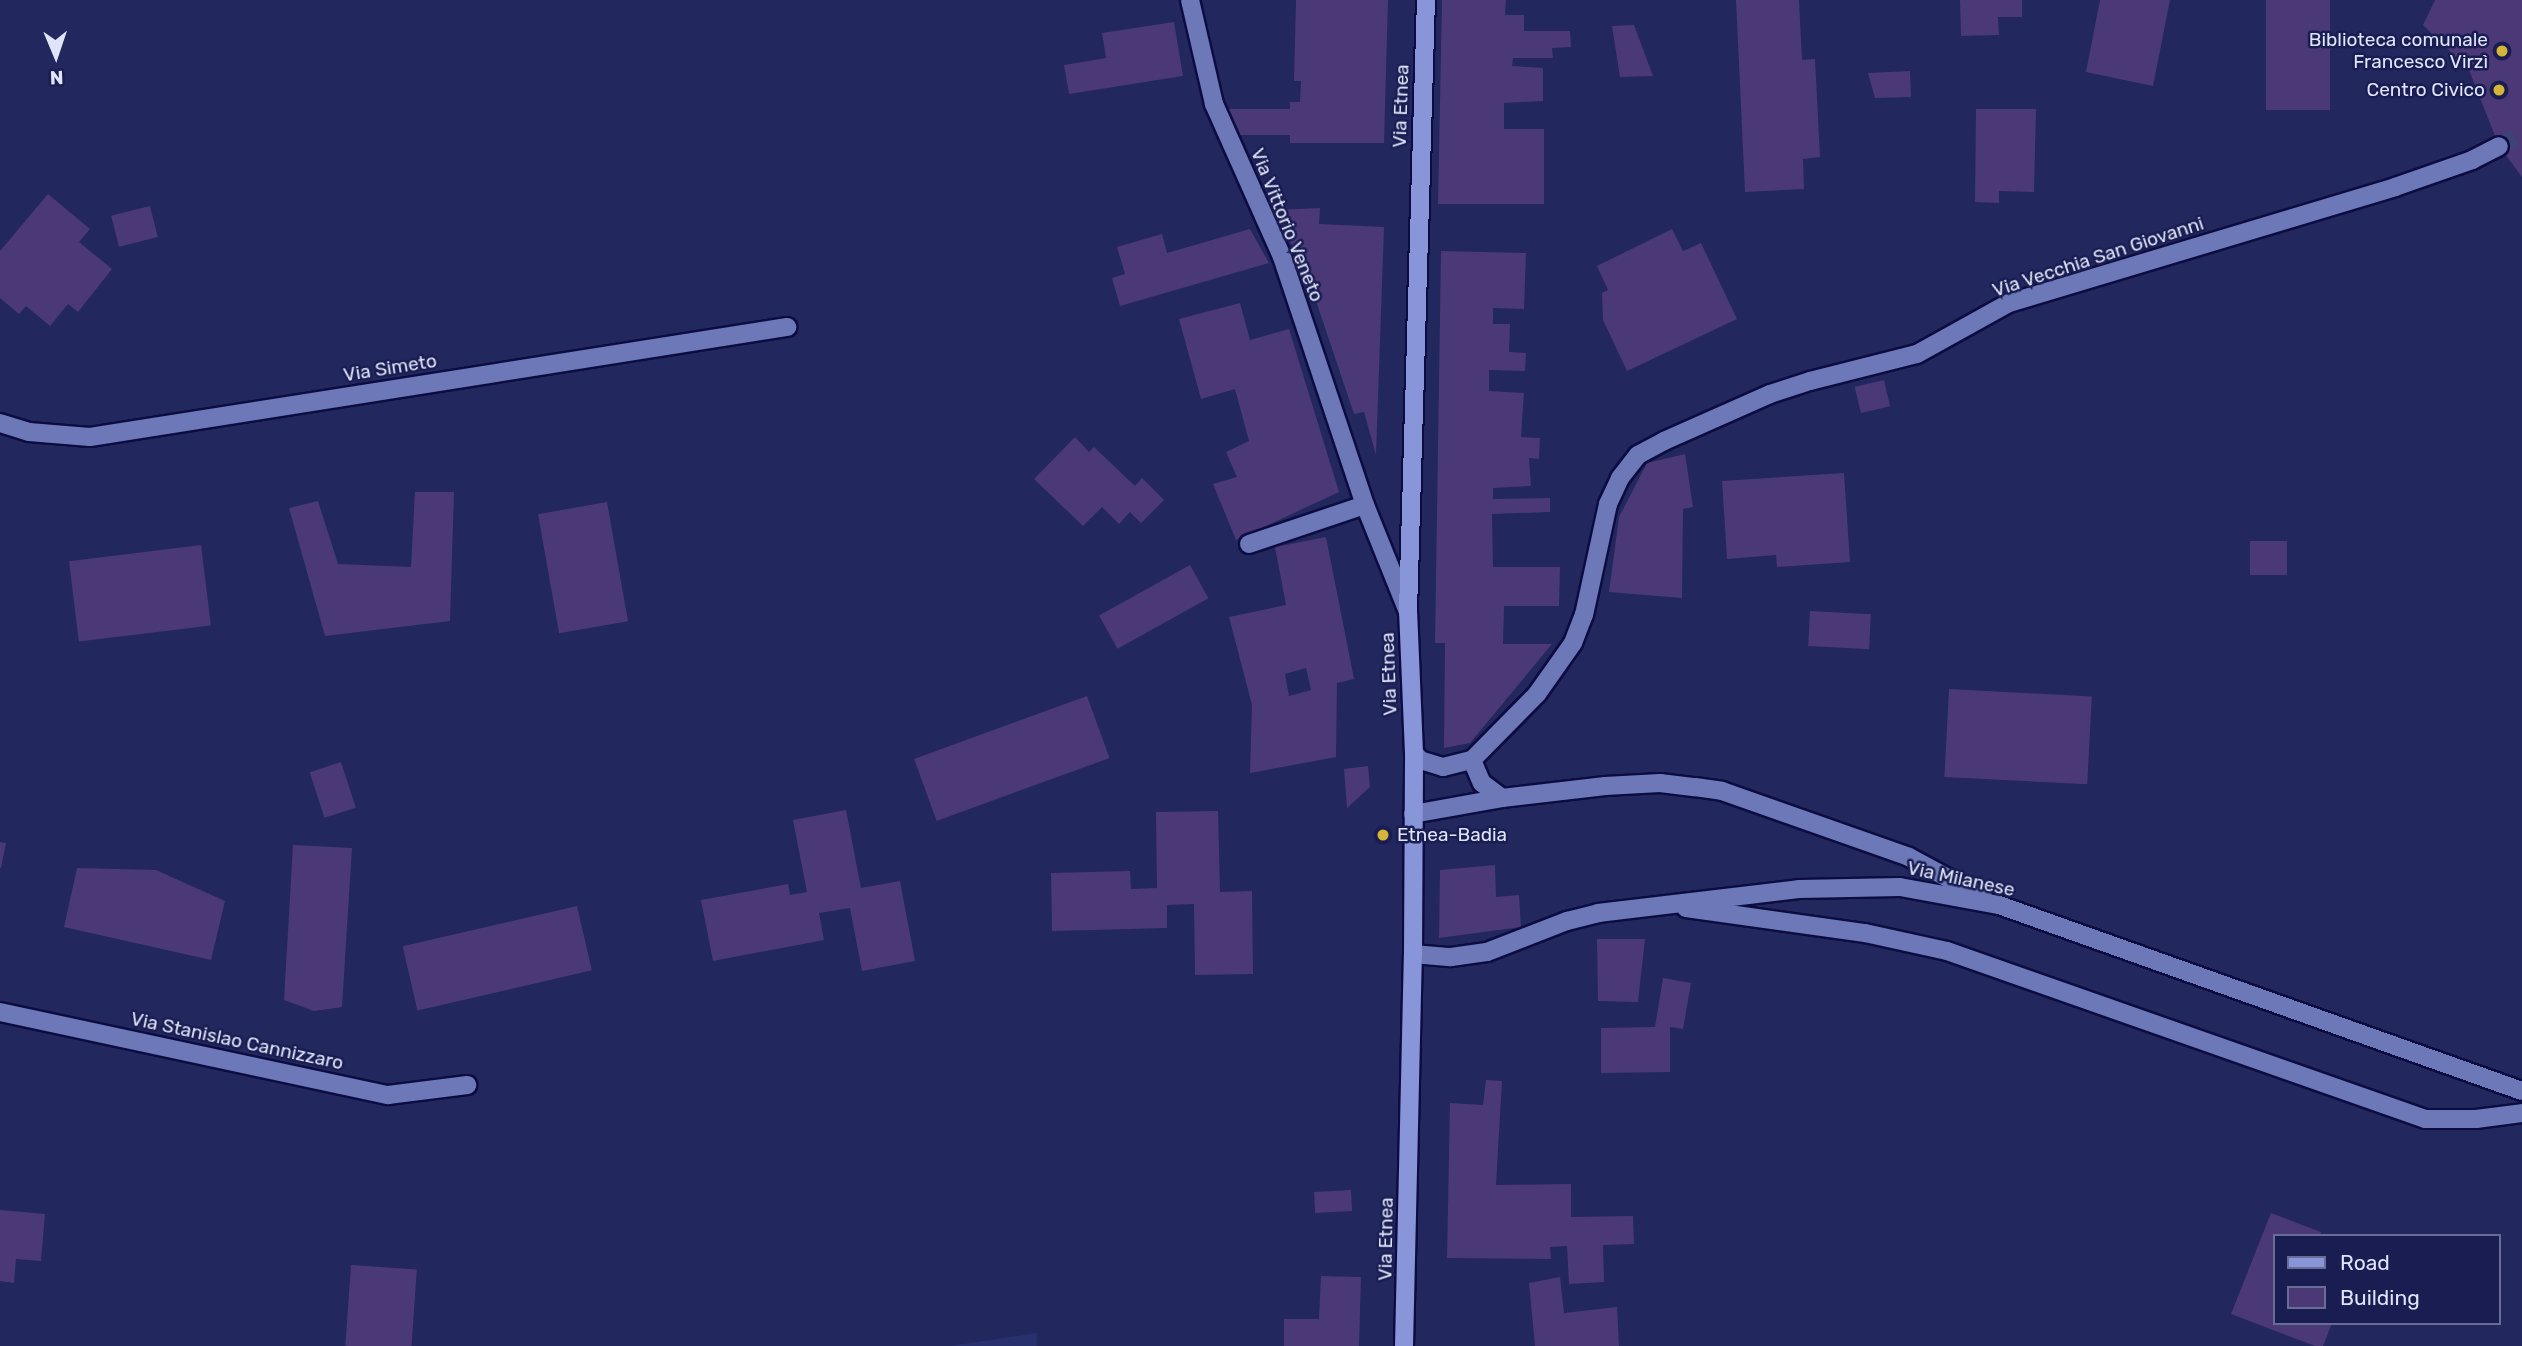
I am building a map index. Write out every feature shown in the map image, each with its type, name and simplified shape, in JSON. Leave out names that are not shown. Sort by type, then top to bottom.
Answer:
[{"type":"main road","name":"Via Etnea","points":[[1404,1346],[1413,954],[1414,753],[1408,612],[1426,0]]},
{"type":"street","name":"Via Vittorio Veneto","points":[[1190,0],[1214,104],[1282,257],[1365,505],[1408,612]]},
{"type":"street","name":"Via Vecchia San Giovanni","points":[[1472,760],[1536,694],[1573,643],[1584,615],[1608,504],[1620,478],[1638,455],[1770,394],[1917,354],[2009,303],[2395,187],[2472,160],[2500,146]]},
{"type":"street","name":"Via Simeto","points":[[0,423],[29,432],[90,437],[787,327]]},
{"type":"street","points":[[1249,544],[1365,505]]},
{"type":"street","points":[[1414,753],[1420,760],[1443,767],[1472,760],[1482,783],[1502,798]]},
{"type":"street","points":[[1413,814],[1502,798],[1605,786],[1660,783],[1722,791],[1909,857],[1998,905]]},
{"type":"street","name":"Via Milanese","points":[[1413,954],[1451,957],[1487,952],[1567,921],[1661,905],[1859,885],[1900,887],[1998,905],[2522,1091]]},
{"type":"street","points":[[1661,905],[1865,933],[1947,951],[2424,1119],[2476,1119],[2522,1113]]},
{"type":"street","name":"Via Stanislao Cannizzaro","points":[[0,1012],[388,1095],[467,1085]]},
{"type":"shaded area","points":[[1037,1333],[1037,1346],[950,1346]]},
{"type":"building","points":[[1296,0],[1388,0],[1384,143],[1290,143],[1290,135],[1240,135],[1228,109],[1290,109],[1290,102],[1300,102],[1301,81],[1294,81]]},
{"type":"building","points":[[1442,0],[1506,0],[1505,15],[1524,15],[1524,31],[1570,31],[1571,47],[1552,48],[1553,58],[1513,58],[1512,66],[1543,68],[1543,101],[1504,103],[1504,129],[1544,129],[1544,204],[1438,204]]},
{"type":"building","points":[[1736,0],[1799,0],[1802,60],[1815,59],[1820,157],[1803,159],[1804,189],[1745,192]]},
{"type":"building","points":[[1960,0],[2022,0],[2022,17],[1998,17],[1999,35],[1961,36]]},
{"type":"building","points":[[2100,0],[2170,0],[2153,86],[2086,72]]},
{"type":"building","points":[[2266,0],[2330,0],[2330,110],[2266,110]]},
{"type":"building","name":"Centro Civico","points":[[2435,0],[2522,0],[2522,177],[2499,146],[2469,70],[2423,25]]},
{"type":"building","points":[[1174,22],[1183,76],[1069,94],[1064,65],[1106,58],[1102,33]]},
{"type":"building","points":[[1634,25],[1653,76],[1620,77],[1612,26]]},
{"type":"building","points":[[1910,71],[1911,97],[1875,98],[1868,73]]},
{"type":"building","points":[[1976,109],[2036,109],[2034,192],[1999,191],[1999,203],[1975,202]]},
{"type":"building","points":[[48,194],[90,229],[79,242],[112,269],[78,312],[68,304],[50,326],[26,306],[19,314],[0,298],[0,251]]},
{"type":"building","points":[[150,206],[158,237],[119,247],[111,216]]},
{"type":"building","points":[[1320,208],[1319,224],[1384,227],[1376,455],[1364,412],[1354,414],[1311,286],[1275,210]]},
{"type":"building","points":[[1250,229],[1269,263],[1120,306],[1112,278],[1125,274],[1117,247],[1162,234],[1167,253]]},
{"type":"building","points":[[1672,229],[1683,251],[1701,243],[1737,319],[1627,371],[1603,320],[1602,293],[1608,290],[1597,266]]},
{"type":"building","points":[[1441,251],[1526,253],[1524,309],[1493,308],[1493,324],[1510,324],[1509,352],[1526,353],[1525,371],[1489,370],[1489,391],[1524,393],[1521,437],[1540,438],[1539,459],[1529,458],[1531,486],[1493,488],[1493,499],[1550,498],[1550,512],[1492,514],[1493,567],[1560,567],[1559,606],[1504,606],[1503,644],[1552,644],[1470,743],[1444,748],[1445,643],[1435,643]]},
{"type":"building","points":[[1240,303],[1250,340],[1289,329],[1339,492],[1236,540],[1213,484],[1237,477],[1226,452],[1249,441],[1235,389],[1201,399],[1179,319]]},
{"type":"building","points":[[1884,380],[1890,406],[1861,413],[1855,387]]},
{"type":"building","points":[[1075,437],[1089,452],[1094,447],[1135,486],[1142,478],[1164,500],[1141,523],[1130,512],[1119,524],[1102,507],[1083,526],[1034,479]]},
{"type":"building","points":[[1685,454],[1693,507],[1683,509],[1682,598],[1609,592],[1619,517],[1647,463]]},
{"type":"building","points":[[1844,473],[1850,562],[1777,567],[1776,555],[1727,559],[1722,481]]},
{"type":"building","points":[[415,492],[454,492],[450,621],[325,636],[289,508],[318,501],[338,564],[411,567]]},
{"type":"building","points":[[607,502],[628,621],[559,633],[538,514]]},
{"type":"building","points":[[1326,537],[1354,679],[1337,683],[1336,757],[1250,773],[1252,705],[1229,617],[1286,605],[1275,547]],"holes":[[[1306,668],[1311,690],[1289,696],[1285,674]]]},
{"type":"building","points":[[2250,541],[2287,541],[2287,575],[2250,575]]},
{"type":"building","points":[[201,545],[211,625],[79,642],[69,561]]},
{"type":"building","points":[[1190,565],[1208,598],[1117,649],[1099,615]]},
{"type":"building","points":[[1810,611],[1871,614],[1869,649],[1808,646]]},
{"type":"building","points":[[1949,689],[2092,696],[2087,784],[1944,777]]},
{"type":"building","points":[[1087,696],[1110,758],[937,821],[914,759]]},
{"type":"building","points":[[341,762],[356,808],[324,818],[310,772]]},
{"type":"building","points":[[1368,766],[1370,787],[1347,808],[1344,769]]},
{"type":"building","points":[[846,810],[861,888],[900,881],[915,961],[862,971],[850,908],[819,913],[824,940],[713,961],[701,900],[788,884],[790,895],[807,892],[793,820]]},
{"type":"building","points":[[1218,811],[1220,892],[1252,891],[1253,974],[1195,975],[1194,904],[1167,905],[1167,928],[1052,931],[1051,873],[1130,871],[1131,889],[1157,888],[1156,812]]},
{"type":"building","points":[[0,842],[6,843],[1,868],[0,868]]},
{"type":"building","points":[[293,845],[352,848],[342,1007],[314,1011],[284,1000]]},
{"type":"building","points":[[1495,865],[1496,897],[1519,895],[1521,927],[1439,938],[1440,870]]},
{"type":"building","points":[[77,868],[156,870],[225,901],[211,960],[64,927]]},
{"type":"building","points":[[577,906],[592,970],[417,1011],[403,946]]},
{"type":"building","points":[[1597,939],[1645,939],[1638,1002],[1598,1001]]},
{"type":"building","points":[[1663,978],[1691,983],[1683,1029],[1670,1027],[1670,1072],[1601,1073],[1601,1028],[1655,1027]]},
{"type":"building","points":[[1486,1080],[1502,1081],[1496,1185],[1571,1184],[1571,1217],[1633,1216],[1634,1244],[1603,1245],[1604,1282],[1569,1284],[1567,1246],[1550,1247],[1551,1259],[1447,1258],[1450,1103],[1483,1105]]},
{"type":"building","points":[[1351,1190],[1352,1211],[1315,1213],[1314,1192]]},
{"type":"building","points":[[0,1210],[45,1214],[41,1261],[16,1259],[14,1283],[0,1281]]},
{"type":"building","points":[[2271,1213],[2321,1232],[2274,1234],[2274,1325],[2331,1325],[2323,1346],[2315,1346],[2231,1314]]},
{"type":"building","points":[[351,1265],[417,1270],[411,1346],[345,1346]]},
{"type":"building","points":[[1321,1276],[1361,1277],[1359,1346],[1284,1346],[1284,1319],[1319,1319]]},
{"type":"building","points":[[1560,1277],[1564,1313],[1617,1307],[1619,1346],[1535,1346],[1529,1283]]},
{"type":"tunnel","points":[[2499,146],[2522,135]]},
{"type":"place","name":"Biblioteca comunale Francesco Virzì","points":[[2502,51]]},
{"type":"place","name":"Centro Civico","points":[[2499,90]]},
{"type":"place","name":"Etnea-Badia","points":[[1383,835]]}]
